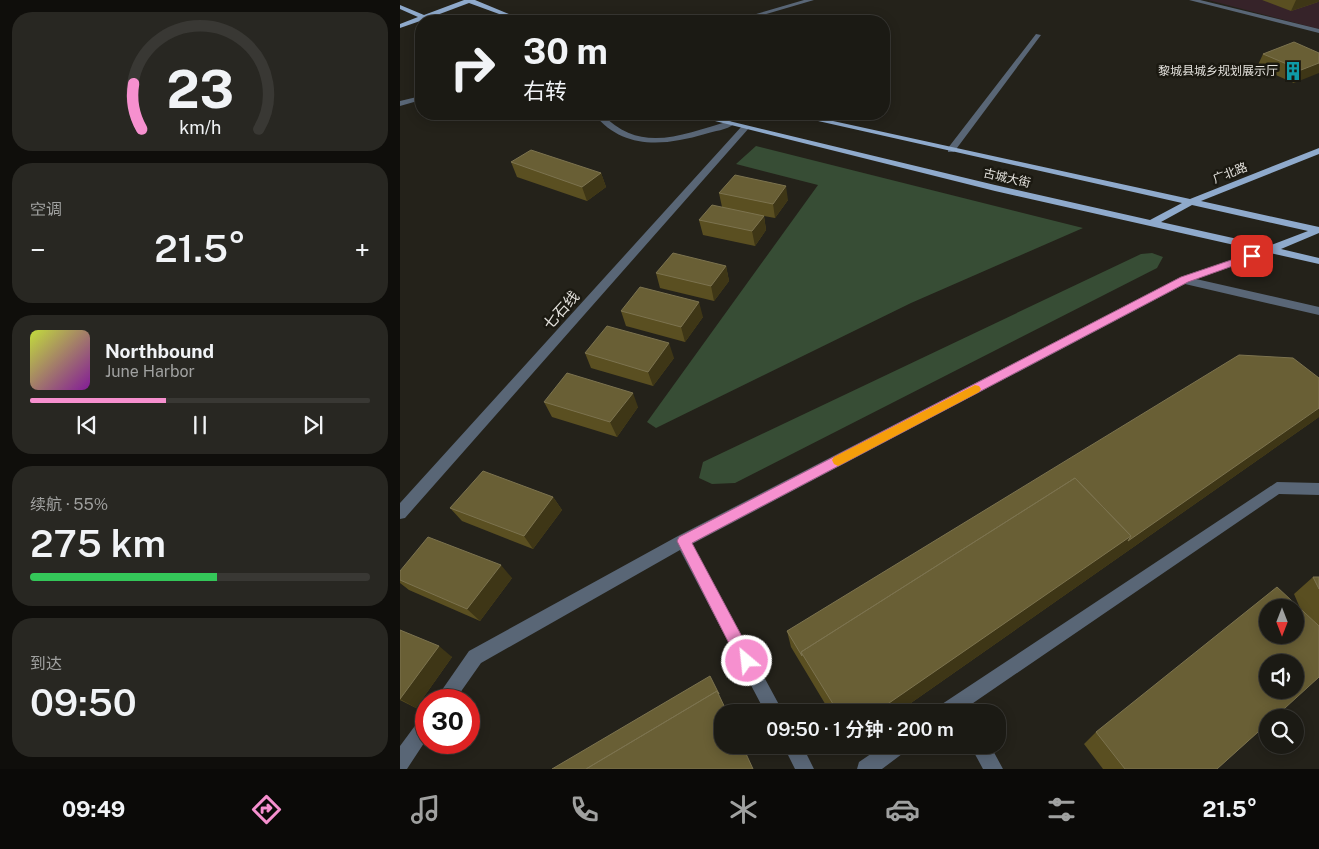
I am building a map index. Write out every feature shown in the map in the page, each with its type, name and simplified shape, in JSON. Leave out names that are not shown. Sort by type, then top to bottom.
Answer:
[{"type":"main road","points":[[431,15],[469,0],[508,15]]},
{"type":"main road","points":[[400,7],[417,15]]},
{"type":"main road","points":[[400,26],[415,21]]},
{"type":"main road","name":"古城大街","points":[[714,120],[1319,261]]},
{"type":"main road","name":"古城大街","points":[[818,120],[1318,230]]},
{"type":"main road","name":"广北路","points":[[1152,223],[1191,202],[1319,152]]},
{"type":"main road","points":[[1269,250],[1318,230]]},
{"type":"street","points":[[757,15],[811,0]]},
{"type":"street","points":[[1192,0],[1319,31]]},
{"type":"street","points":[[951,150],[1038,35]]},
{"type":"street","points":[[400,104],[415,100]]},
{"type":"street","points":[[604,120],[612,129],[645,141],[679,139],[730,124]]},
{"type":"street","name":"七石线","points":[[400,513],[745,128]]},
{"type":"street","points":[[452,689],[476,657],[684,541],[1184,280],[1269,250]]},
{"type":"street","points":[[1184,280],[1319,311]]},
{"type":"street","points":[[962,704],[1277,488],[1319,489]]},
{"type":"street","points":[[684,541],[770,704]]},
{"type":"street","points":[[400,762],[415,741]]},
{"type":"street","points":[[797,754],[805,769]]},
{"type":"street","points":[[866,769],[887,754]]},
{"type":"street","points":[[985,754],[994,769]]},
{"type":"shaded area","points":[[1208,0],[1319,1],[1319,29]]},
{"type":"green space","points":[[756,146],[1083,228],[911,303],[656,428],[647,422],[818,185],[736,164]]},
{"type":"green space","points":[[1152,253],[1163,257],[1157,268],[735,483],[712,484],[699,478],[703,462],[1141,254]]},
{"type":"building","points":[[1294,42],[1319,53],[1319,63],[1301,70],[1263,54]]},
{"type":"building","points":[[531,150],[601,173],[582,187],[511,162]]},
{"type":"building","points":[[735,175],[786,186],[773,204],[719,193]]},
{"type":"building","points":[[712,205],[764,216],[752,231],[699,220]]},
{"type":"building","points":[[673,253],[726,266],[711,286],[656,273]]},
{"type":"building","points":[[640,287],[699,302],[681,327],[621,311]]},
{"type":"building","points":[[607,326],[669,343],[648,372],[585,353]]},
{"type":"building","points":[[1239,355],[1293,358],[1319,378],[1319,408],[1128,541],[1131,536],[1075,478],[801,652],[802,656],[787,631]]},
{"type":"building","points":[[567,373],[633,393],[610,422],[544,402]]},
{"type":"building","points":[[483,471],[553,497],[524,536],[450,508]]},
{"type":"building","points":[[1075,478],[1131,536],[888,704],[833,704],[801,652]]},
{"type":"building","points":[[428,537],[501,565],[467,609],[400,580],[400,571]]},
{"type":"building","points":[[1313,577],[1319,577],[1319,589]]},
{"type":"building","points":[[1277,587],[1290,599],[1262,599]]},
{"type":"building","points":[[1259,601],[1259,644],[1304,644],[1304,612],[1319,626],[1319,677],[1304,691],[1304,654],[1259,654],[1259,699],[1295,699],[1284,709],[1259,709],[1259,731],[1217,769],[1125,769],[1096,732]]},
{"type":"building","points":[[400,630],[439,646],[400,699]]},
{"type":"building","points":[[710,676],[719,694],[717,691],[586,769],[552,769]]},
{"type":"building","points":[[717,691],[723,704],[714,704],[714,754],[746,754],[753,769],[586,769]]},
{"type":"slow traffic","points":[[838,460],[975,389]]},
{"type":"place","name":"黎城县城乡规划展示厅","points":[[1293,71]]},
{"type":"route","points":[[747,661],[684,541],[1184,280],[1252,256]]}]
